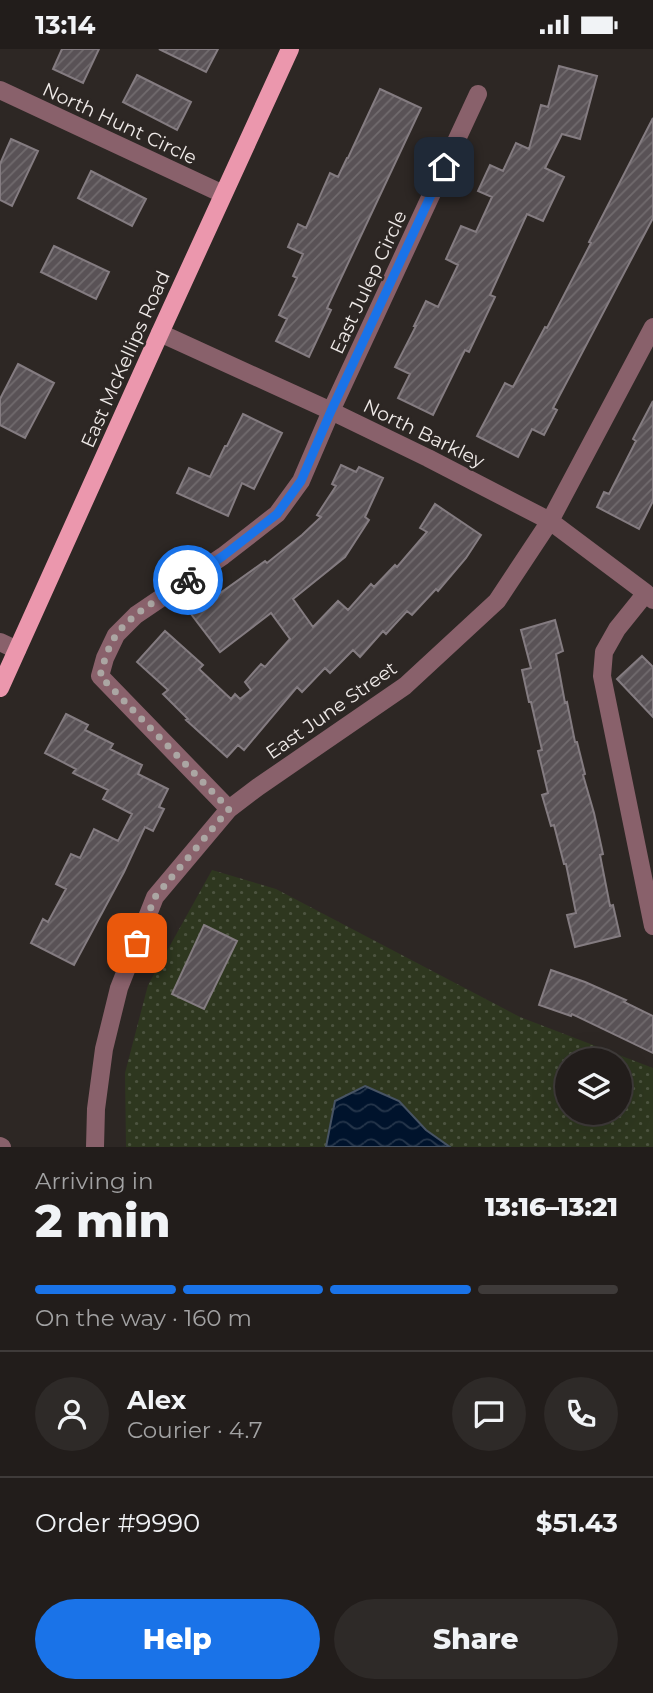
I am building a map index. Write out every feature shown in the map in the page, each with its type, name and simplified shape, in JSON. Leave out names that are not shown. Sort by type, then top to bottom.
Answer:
[{"type":"main road","name":"East McKellips Road","points":[[0,688],[290,49]]},
{"type":"street","name":"North Hunt Circle","points":[[0,90],[223,194]]},
{"type":"street","name":"East Julep Circle","points":[[229,809],[100,676],[105,658],[117,635],[136,615],[223,556],[277,514],[301,481],[478,94]]},
{"type":"street","name":"East June Street","points":[[95,1147],[96,1109],[104,1049],[118,988],[155,897],[229,809],[405,686],[497,601],[550,521],[653,327]]},
{"type":"street","name":"North Barkley","points":[[159,333],[331,411],[550,521],[650,597]]},
{"type":"street","points":[[650,597],[617,629],[604,652],[603,676],[653,926]]},
{"type":"street","points":[[0,642],[17,650]]},
{"type":"green space","points":[[212,870],[276,889],[520,1017],[601,1048],[555,1048],[555,1125],[632,1125],[632,1060],[653,1068],[653,1147],[126,1147],[125,1073],[148,985]]},
{"type":"water","points":[[365,1086],[399,1101],[426,1130],[450,1147],[326,1147],[335,1101]]},
{"type":"building","points":[[62,49],[99,49],[83,83],[53,69]]},
{"type":"building","points":[[159,49],[218,49],[206,72]]},
{"type":"building","points":[[559,66],[597,76],[580,139],[562,134],[545,168],[564,177],[543,221],[527,214],[490,295],[495,297],[469,352],[465,350],[433,415],[398,398],[410,374],[395,367],[426,301],[438,307],[458,265],[446,259],[461,226],[476,232],[492,197],[478,191],[490,165],[503,171],[516,143],[529,149],[541,105],[548,107]]},
{"type":"building","points":[[137,75],[191,102],[177,130],[123,102]]},
{"type":"building","points":[[380,89],[421,108],[327,308],[331,310],[309,357],[276,341],[287,319],[279,315],[297,278],[293,276],[303,254],[288,247],[298,224],[306,228],[330,173],[338,177]]},
{"type":"building","points":[[653,118],[653,218],[553,408],[557,410],[544,435],[532,429],[518,457],[477,436],[505,383],[513,387],[545,327],[547,328]]},
{"type":"building","points":[[11,139],[38,151],[12,206],[0,200],[0,164]]},
{"type":"building","points":[[91,171],[146,199],[132,226],[78,198]]},
{"type":"building","points":[[54,246],[109,272],[96,299],[41,272]]},
{"type":"building","points":[[18,364],[54,383],[25,438],[0,425],[0,399]]},
{"type":"building","points":[[653,401],[653,501],[639,529],[597,507],[604,492],[609,494]]},
{"type":"building","points":[[243,414],[282,433],[254,489],[242,483],[228,516],[177,493],[189,468],[210,477]]},
{"type":"building","points":[[341,465],[356,472],[359,467],[383,478],[365,517],[369,520],[345,557],[293,599],[313,627],[338,601],[348,610],[371,584],[374,587],[395,565],[397,567],[427,532],[420,528],[435,504],[481,535],[466,558],[438,591],[436,589],[412,615],[407,611],[386,634],[383,631],[360,657],[353,650],[330,673],[325,668],[302,692],[297,687],[244,750],[238,745],[227,757],[186,720],[188,719],[163,694],[168,690],[137,662],[165,631],[203,665],[199,669],[231,699],[235,694],[240,699],[251,690],[245,682],[261,664],[265,667],[290,639],[271,613],[220,652],[191,614],[265,561],[267,563],[321,517],[317,515],[336,486],[332,484]]},
{"type":"building","points":[[555,620],[563,651],[556,654],[565,703],[567,702],[585,774],[583,775],[603,854],[600,855],[610,906],[613,905],[620,936],[575,947],[567,915],[576,913],[566,864],[542,795],[548,793],[538,751],[542,750],[522,670],[531,668],[521,630]]},
{"type":"building","points":[[642,656],[653,667],[653,717],[617,679]]},
{"type":"building","points":[[66,714],[88,725],[85,730],[113,744],[110,749],[142,765],[138,774],[168,789],[159,807],[164,809],[153,831],[145,827],[74,965],[31,943],[43,919],[48,922],[66,889],[56,884],[71,854],[80,858],[94,829],[118,841],[132,814],[103,799],[108,790],[73,773],[76,769],[45,753]]},
{"type":"building","points":[[204,925],[237,941],[204,1009],[172,994]]},
{"type":"building","points":[[551,970],[626,1000],[624,1002],[653,1016],[653,1053],[572,1014],[571,1016],[539,1005]]},
{"type":"way so far","points":[[137,943],[155,897],[229,809],[100,676],[105,658],[117,635],[136,615],[188,580]]},
{"type":"route","points":[[188,580],[277,514],[301,481],[444,167]]}]
